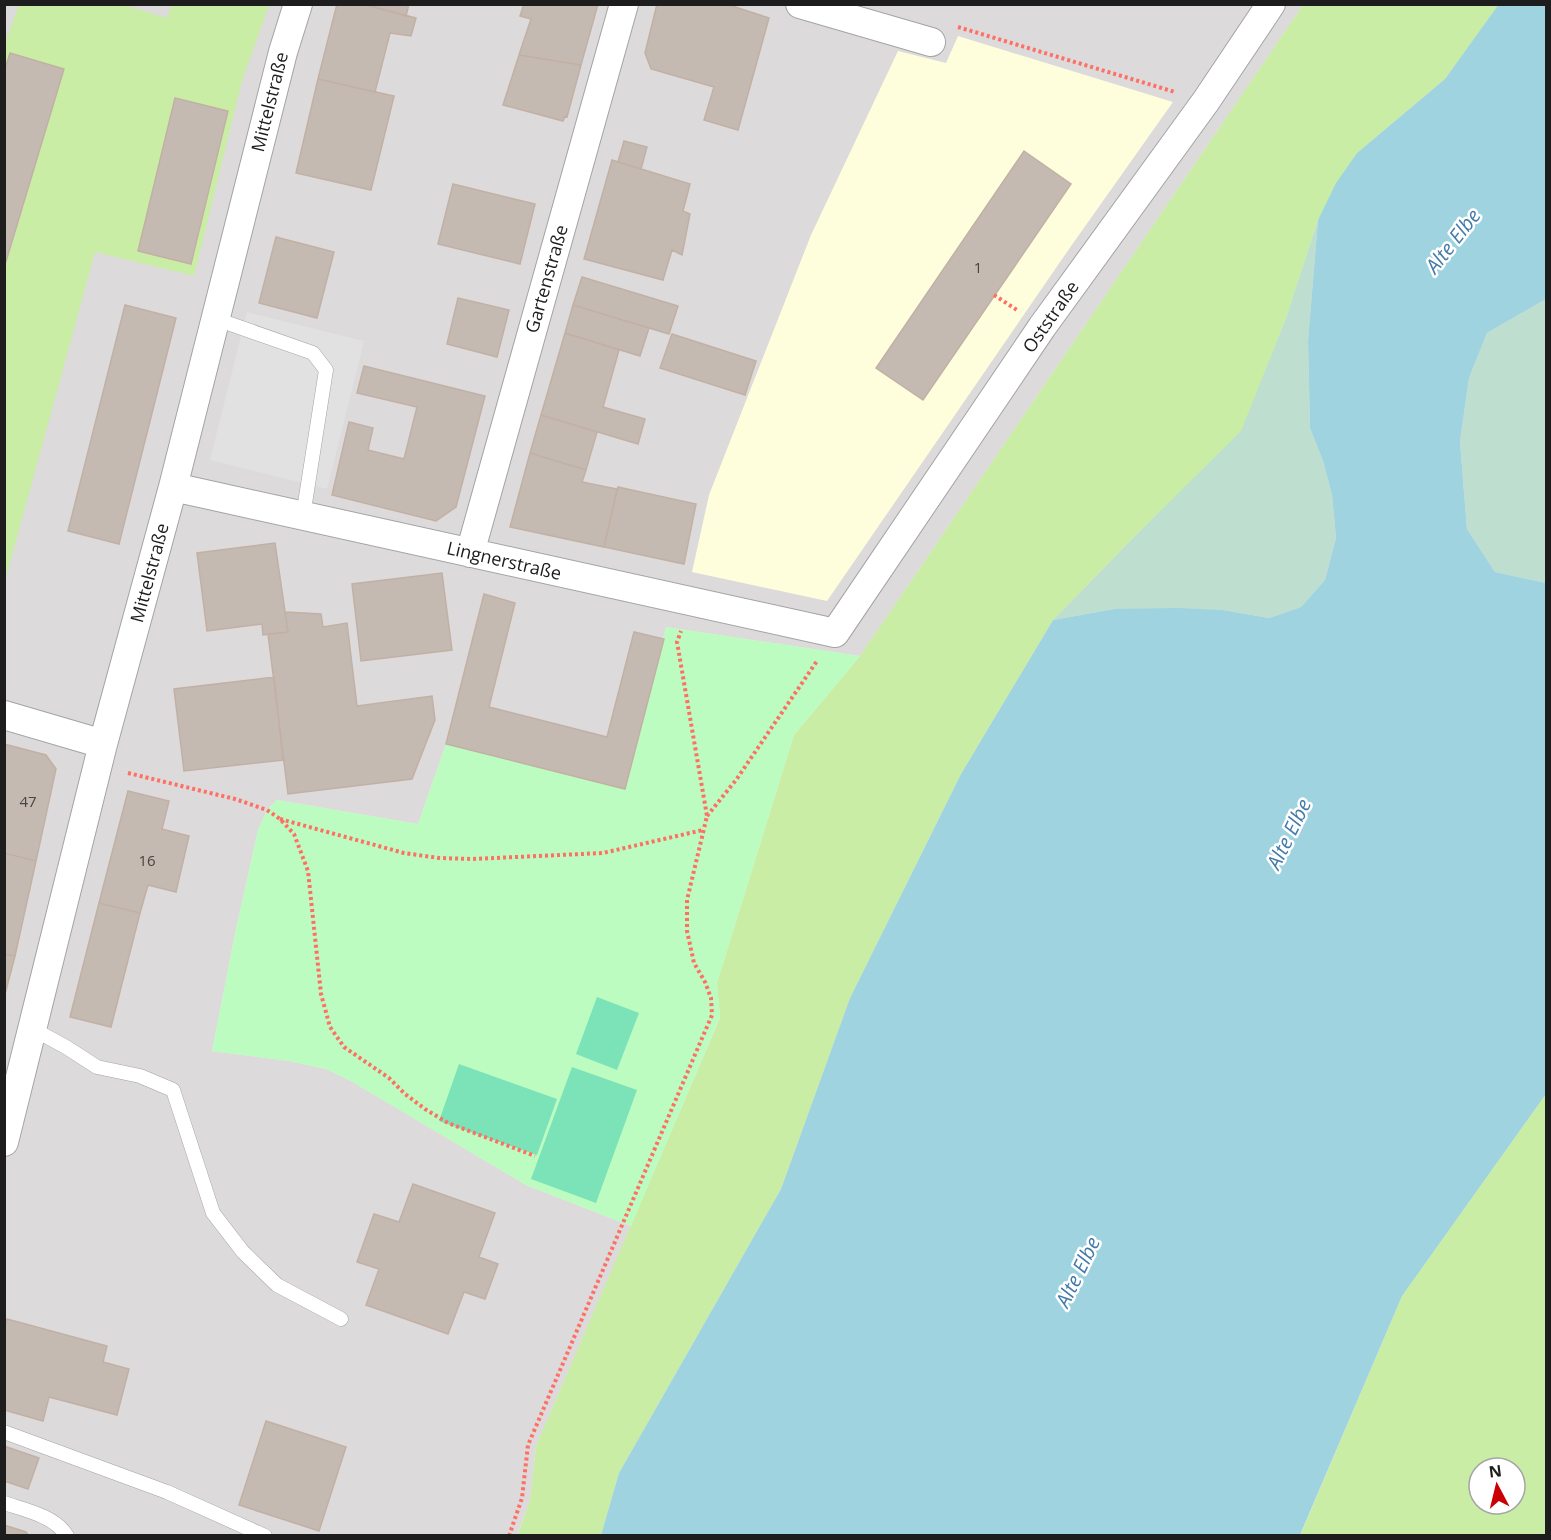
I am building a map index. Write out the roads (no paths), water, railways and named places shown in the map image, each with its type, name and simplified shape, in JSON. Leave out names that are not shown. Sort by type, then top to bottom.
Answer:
[{"type":"street","name":"Mittelstraße","points":[[4,1142],[100,755],[174,487],[283,52],[298,4]]},
{"type":"street","name":"Gartenstraße","points":[[470,553],[624,4]]},
{"type":"street","points":[[800,4],[932,42]]},
{"type":"street","name":"Oststraße","points":[[836,633],[1042,327],[1206,101],[1271,4]]},
{"type":"street","name":"Lingnerstraße","points":[[174,487],[836,633]]},
{"type":"street","points":[[4,715],[100,755]]},
{"type":"lane","points":[[216,319],[313,353],[326,370],[303,516]]},
{"type":"lane","points":[[33,1029],[96,1067],[140,1076],[173,1090],[213,1214],[243,1252],[277,1285],[341,1319]]},
{"type":"lane","points":[[4,1432],[167,1492],[265,1536]]},
{"type":"lane","points":[[4,1503],[40,1516],[63,1529],[67,1536]]},
{"type":"water","name":"Alte Elbe","points":[[1499,4],[1546,5],[1546,299],[1487,333],[1469,378],[1460,442],[1467,529],[1495,572],[1546,583],[1546,1094],[1402,1296],[1300,1535],[601,1535],[619,1473],[781,1189],[850,998],[961,774],[1053,620],[1114,609],[1177,608],[1223,610],[1269,618],[1301,607],[1325,580],[1336,538],[1332,495],[1323,461],[1310,428],[1308,341],[1318,220],[1336,183],[1357,153],[1445,79]]}]
